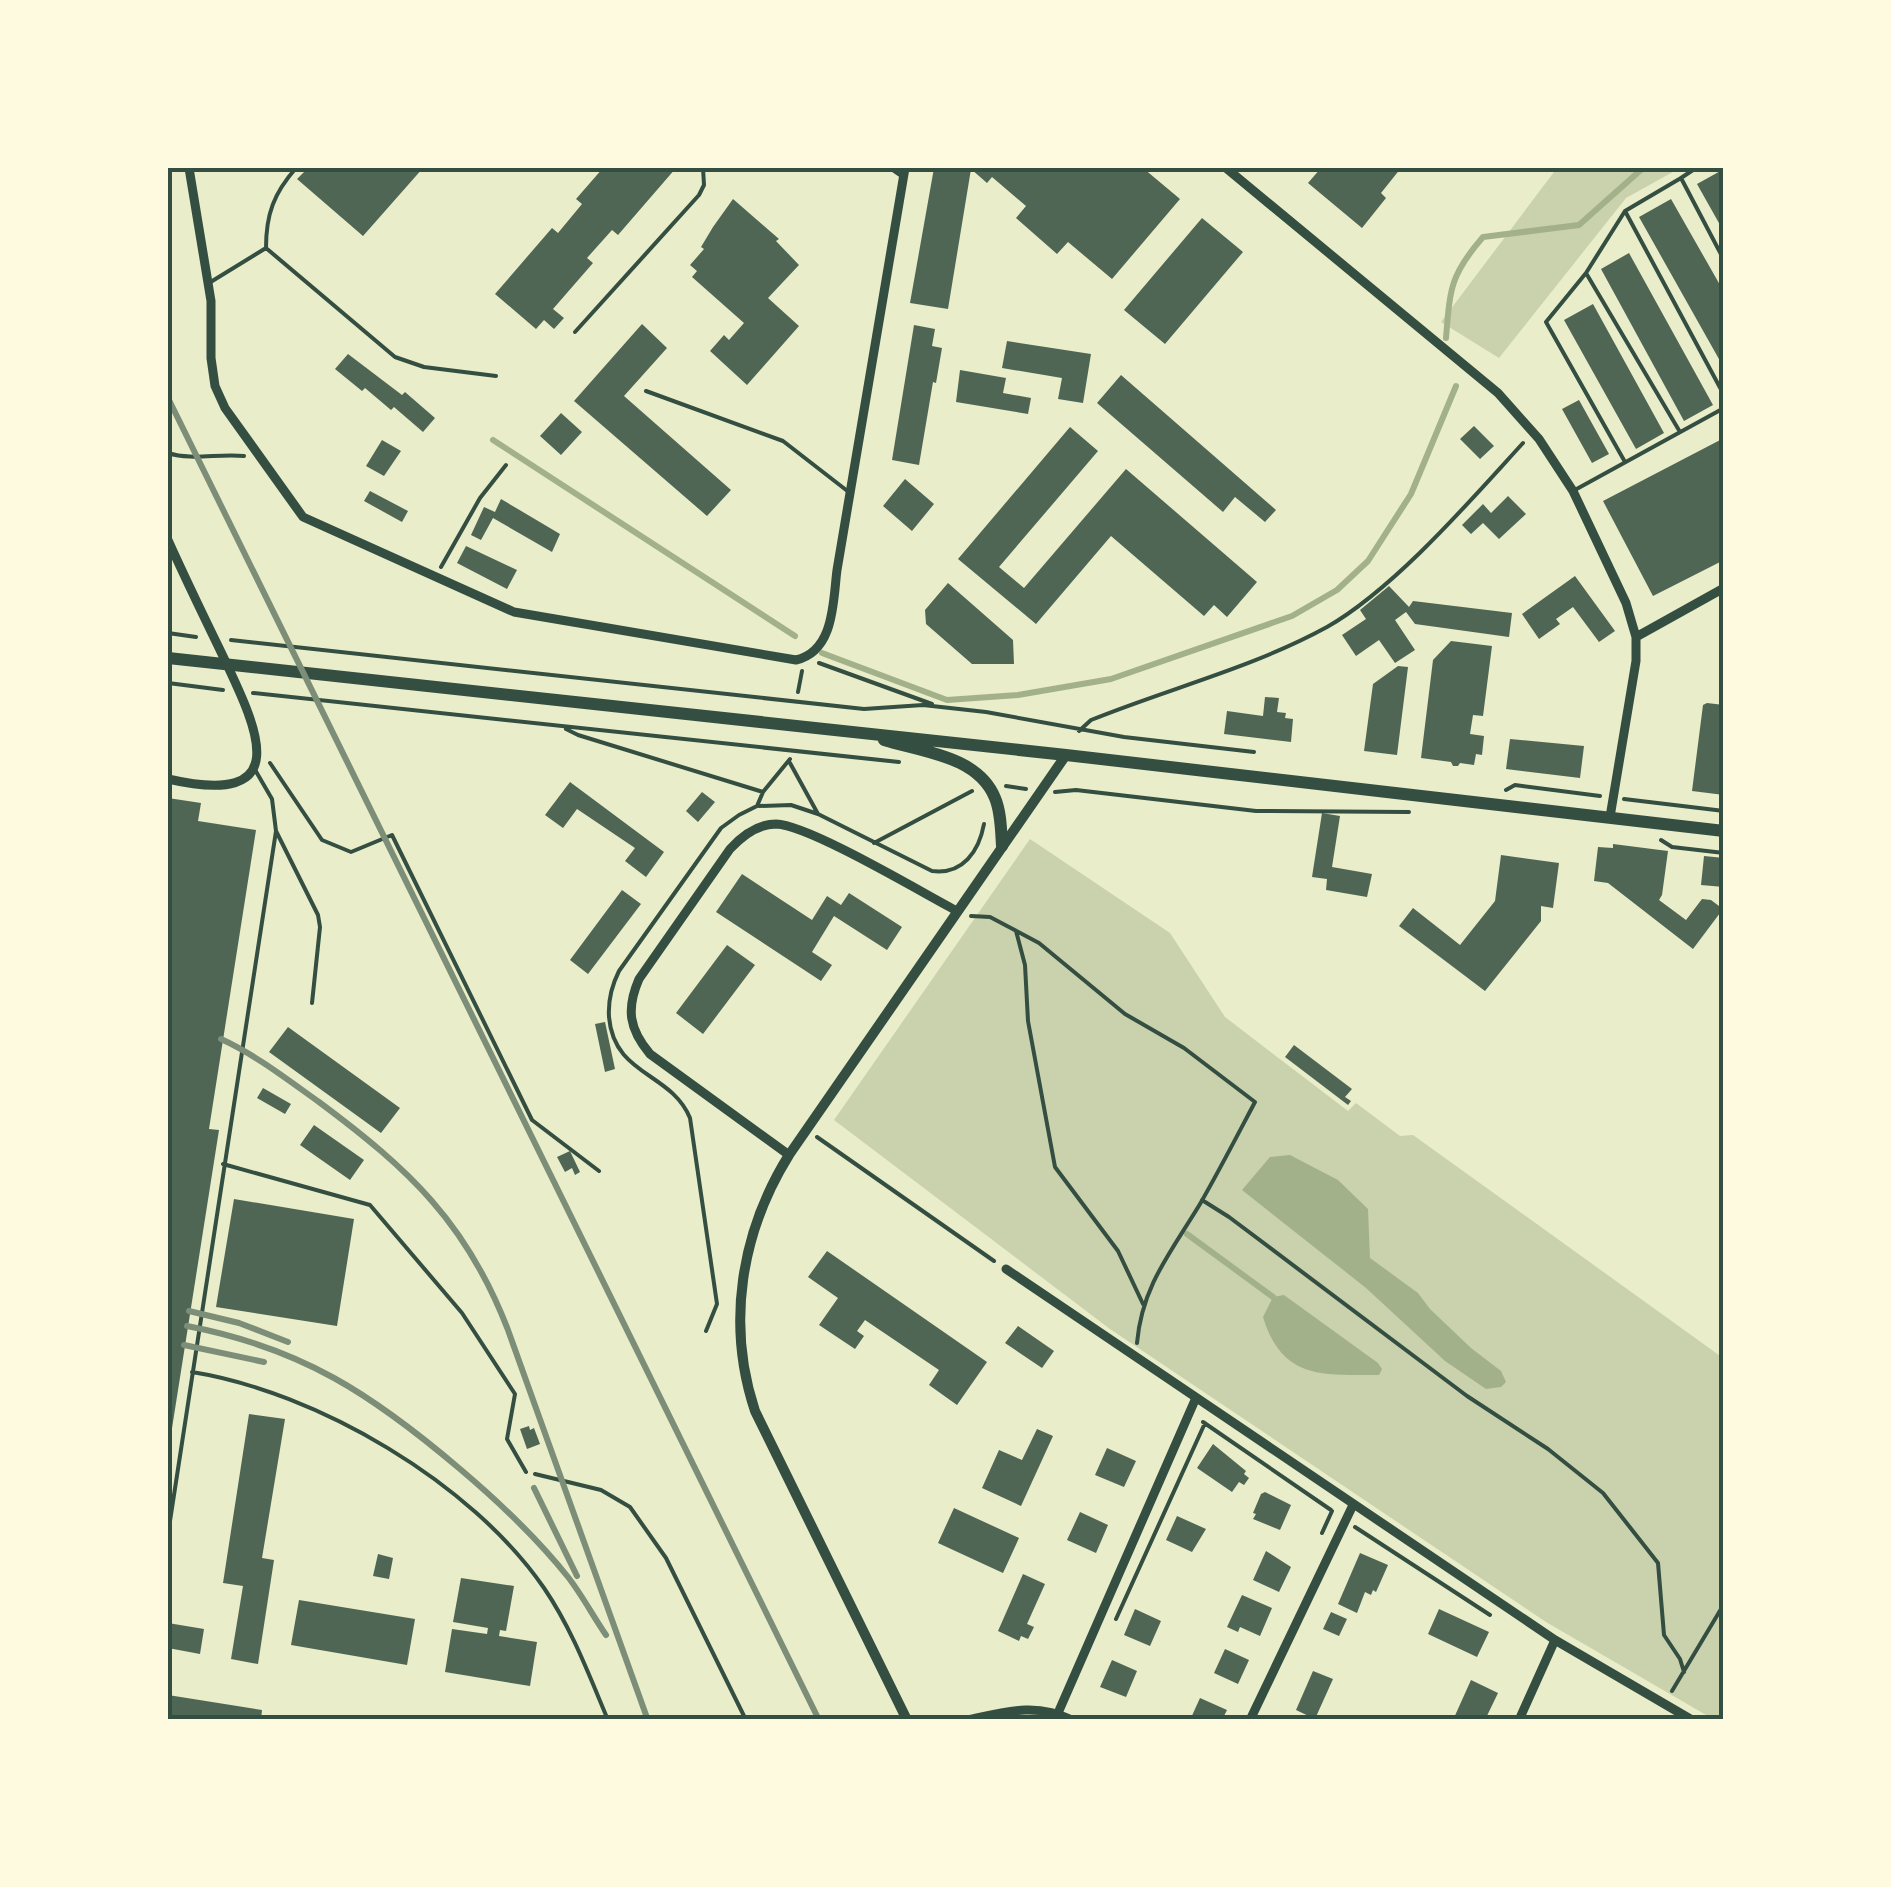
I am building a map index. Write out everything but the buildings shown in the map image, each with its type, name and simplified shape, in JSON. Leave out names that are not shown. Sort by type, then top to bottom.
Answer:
[{"type":"main road","points":[[168,658],[1066,754],[1724,831]]},
{"type":"main road","points":[[853,731],[973,768],[981,791],[999,812],[1002,846]]},
{"type":"street","points":[[189,168],[208,283],[215,386],[225,408],[297,511],[334,533],[514,612],[788,660],[804,658],[820,643],[833,614],[904,172]]},
{"type":"street","points":[[1226,168],[1498,393],[1539,439],[1573,491],[1626,602],[1636,637],[1636,662],[1610,817]]},
{"type":"street","points":[[168,540],[250,713],[258,755],[253,767],[238,782],[216,788],[168,779]]},
{"type":"street","points":[[1636,637],[1724,588]]},
{"type":"street","points":[[907,1720],[754,1411],[744,1376],[739,1318],[743,1273],[760,1212],[789,1154],[1066,754]]},
{"type":"street","points":[[789,1154],[650,1054],[630,1018],[639,979],[730,849],[762,826],[803,831],[957,911]]},
{"type":"street","points":[[1006,1269],[1555,1640],[1692,1720]]},
{"type":"street","points":[[1058,1712],[1195,1400]]},
{"type":"street","points":[[1250,1720],[1353,1505]]},
{"type":"street","points":[[1519,1720],[1555,1640]]},
{"type":"street","points":[[968,1720],[1030,1707],[1058,1712],[1072,1720]]},
{"type":"lane","points":[[296,168],[273,200],[266,226],[266,248],[395,357],[424,367],[496,376]]},
{"type":"lane","points":[[575,332],[699,194],[704,185],[702,168]]},
{"type":"lane","points":[[890,168],[904,172]]},
{"type":"lane","points":[[1625,462],[1546,322],[1586,274],[1626,211],[1696,168]]},
{"type":"lane","points":[[1681,178],[1724,260]]},
{"type":"lane","points":[[1626,211],[1724,395]]},
{"type":"lane","points":[[208,283],[266,248]]},
{"type":"lane","points":[[1586,274],[1680,432]]},
{"type":"lane","points":[[646,391],[783,442],[850,493]]},
{"type":"lane","points":[[1573,491],[1724,408]]},
{"type":"lane","points":[[168,1534],[276,831],[272,799],[253,767]]},
{"type":"lane","points":[[276,831],[318,915],[312,1003]]},
{"type":"lane","points":[[223,1164],[370,1205],[462,1312],[516,1394],[507,1438],[526,1472]]},
{"type":"lane","points":[[192,1372],[235,1379],[277,1392],[358,1429],[482,1518],[544,1588],[567,1628],[608,1720]]},
{"type":"path","points":[[1080,731],[1091,720],[1116,710],[1255,662],[1348,614],[1388,581],[1519,448]]},
{"type":"path","points":[[168,454],[259,457]]},
{"type":"path","points":[[436,576],[480,498],[506,465]]},
{"type":"path","points":[[168,634],[204,638]]},
{"type":"path","points":[[223,640],[864,709],[936,707],[986,712],[1080,731],[1254,752]]},
{"type":"path","points":[[798,692],[804,658],[936,707]]},
{"type":"path","points":[[168,683],[898,762]]},
{"type":"path","points":[[563,727],[578,736],[762,792]]},
{"type":"path","points":[[256,742],[322,840],[351,852],[392,836],[532,1120],[599,1171]]},
{"type":"path","points":[[757,806],[762,792],[790,761],[818,814]]},
{"type":"path","points":[[966,781],[981,791]]},
{"type":"path","points":[[874,843],[981,791],[1076,790],[1256,811],[1408,812]]},
{"type":"path","points":[[706,1330],[717,1304],[690,1118],[682,1098],[641,1071],[620,1050],[609,1010],[610,995],[620,971],[721,828],[738,814],[757,806],[791,805],[818,814],[924,868],[943,872],[966,862],[978,847],[984,812]]},
{"type":"path","points":[[1653,835],[1672,847],[1724,853]]},
{"type":"path","points":[[957,911],[974,918],[990,917],[1039,943],[1125,1014],[1184,1048],[1255,1102],[1152,1281],[1140,1313],[1135,1359]]},
{"type":"path","points":[[1016,931],[1025,965],[1028,1021],[1055,1167],[1118,1251],[1144,1304]]},
{"type":"path","points":[[806,1130],[1006,1269]]},
{"type":"path","points":[[1202,1200],[1229,1216],[1468,1396],[1548,1448],[1603,1493],[1658,1564],[1664,1635],[1684,1672]]},
{"type":"path","points":[[1110,1632],[1202,1421],[1335,1513]]},
{"type":"path","points":[[526,1472],[601,1490],[630,1507],[666,1558],[746,1720]]},
{"type":"path","points":[[1352,1525],[1504,1624]]},
{"type":"path","points":[[1665,1704],[1724,1604]]},
{"type":"shaded area","points":[[1557,168],[1680,168],[1626,198],[1499,358],[1441,322]]},
{"type":"shaded area","points":[[1030,839],[1170,933],[1225,1017],[1348,1111],[1356,1103],[1400,1136],[1413,1135],[1723,1358],[1723,1719],[1713,1719],[1546,1622],[1110,1329],[834,1120]]},
{"type":"shaded area","points":[[1290,1155],[1338,1180],[1368,1209],[1370,1258],[1418,1293],[1471,1348],[1501,1371],[1506,1382],[1501,1387],[1486,1389],[1445,1361],[1366,1288],[1242,1190],[1270,1157]]},
{"type":"shaded area","points":[[1284,1295],[1378,1363],[1382,1369],[1379,1375],[1307,1370],[1281,1353],[1263,1317],[1273,1297]]},
{"type":"waterway","points":[[1446,338],[1454,283],[1483,237],[1579,225],[1643,168]]},
{"type":"waterway","points":[[822,653],[947,700],[1018,695],[1111,679],[1292,616],[1337,590],[1368,561],[1411,494],[1456,386]]},
{"type":"waterway","points":[[493,440],[795,636]]},
{"type":"waterway","points":[[1187,1234],[1273,1297]]},
{"type":"railway","points":[[168,398],[819,1720]]},
{"type":"railway","points":[[221,1039],[284,1077],[381,1151],[432,1201],[474,1259],[508,1330],[646,1715]]},
{"type":"railway","points":[[189,1311],[239,1323],[288,1342]]},
{"type":"railway","points":[[187,1326],[228,1335],[301,1361],[397,1419],[475,1481],[530,1534],[568,1577],[606,1635]]},
{"type":"railway","points":[[184,1345],[264,1362]]},
{"type":"railway","points":[[534,1488],[577,1576]]}]
